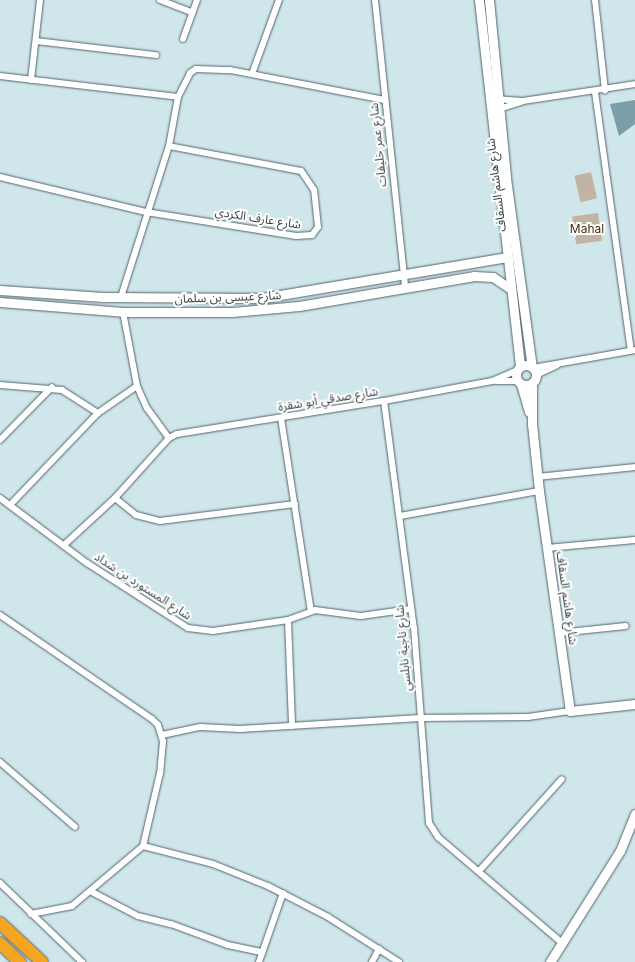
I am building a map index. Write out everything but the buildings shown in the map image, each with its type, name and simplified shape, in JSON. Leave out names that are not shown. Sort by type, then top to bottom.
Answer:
[{"type":"highway","points":[[0,922],[42,962]]},
{"type":"highway","points":[[0,943],[20,962]]},
{"type":"street","points":[[31,80],[40,0]]},
{"type":"street","points":[[160,0],[192,12]]},
{"type":"street","points":[[183,39],[197,0]]},
{"type":"street","points":[[252,74],[279,0]]},
{"type":"street","name":"شارع عمر خليفات","points":[[375,0],[405,287]]},
{"type":"street","name":"شارع هاشم السقاف","points":[[479,0],[495,99]]},
{"type":"street","name":"شارع هاشم السقاف","points":[[489,0],[495,99],[519,383],[532,424]]},
{"type":"street","points":[[595,0],[605,90]]},
{"type":"street","points":[[36,41],[156,55]]},
{"type":"street","points":[[121,297],[146,212],[169,146],[178,97],[183,83],[196,70],[252,74],[384,100]]},
{"type":"street","points":[[0,76],[178,97]]},
{"type":"street","points":[[495,99],[523,101],[595,92],[635,84]]},
{"type":"street","points":[[519,383],[533,373],[561,363],[633,350],[595,92]]},
{"type":"street","points":[[496,110],[523,101]]},
{"type":"street","name":"شارع هاشم السقاف","points":[[496,110],[533,373],[532,424],[539,491],[570,711]]},
{"type":"street","name":"شارع عارف الكردي","points":[[0,177],[146,212],[296,236],[312,234],[318,227],[319,218],[314,190],[301,171],[169,146]]},
{"type":"street","name":"شارع عيسى بن سلمان","points":[[0,290],[121,297],[222,299],[296,294],[508,257]]},
{"type":"street","name":"شارع عيسى بن سلمان","points":[[0,302],[123,312],[221,312],[276,309],[484,275],[494,277],[511,289]]},
{"type":"street","points":[[221,312],[222,299]]},
{"type":"street","points":[[64,545],[115,498],[169,438],[147,408],[137,386],[123,312]]},
{"type":"street","points":[[518,369],[533,373]]},
{"type":"street","name":"شارع صدقي أبو شقرة","points":[[169,438],[186,432],[384,401],[492,381],[518,369]]},
{"type":"street","name":"شارع صدقي أبو شقرة","points":[[492,381],[519,383]]},
{"type":"street","points":[[0,385],[52,387],[62,390],[98,413]]},
{"type":"street","points":[[10,505],[98,413],[137,386]]},
{"type":"street","points":[[0,440],[52,387]]},
{"type":"street","name":"شارع ناجية نابلسي","points":[[384,401],[411,609],[429,824],[438,837],[480,870],[562,943]]},
{"type":"street","points":[[281,418],[311,611]]},
{"type":"street","points":[[538,477],[635,467]]},
{"type":"street","points":[[400,516],[539,491]]},
{"type":"street","name":"شارع المستورد بن شداد","points":[[0,498],[64,545],[188,628],[213,631],[288,620],[311,611],[325,610],[361,616],[411,609]]},
{"type":"street","points":[[115,498],[136,515],[160,521],[295,504]]},
{"type":"street","points":[[547,548],[635,540]]},
{"type":"street","points":[[0,615],[158,725],[162,735],[160,773],[143,846],[92,892],[72,906],[30,914]]},
{"type":"street","points":[[0,620],[33,638]]},
{"type":"street","points":[[288,620],[292,726]]},
{"type":"street","points":[[558,632],[626,626]]},
{"type":"street","points":[[162,735],[200,727],[292,726],[421,718],[528,717],[635,704]]},
{"type":"street","points":[[0,762],[75,827]]},
{"type":"street","points":[[480,870],[562,778]]},
{"type":"street","points":[[550,962],[620,851],[635,814]]},
{"type":"street","points":[[143,846],[213,864],[283,893],[398,962]]},
{"type":"street","points":[[0,883],[30,914],[82,962]]},
{"type":"street","points":[[92,892],[132,914],[171,924],[228,945],[262,952]]},
{"type":"street","points":[[259,962],[283,893]]},
{"type":"street","points":[[372,962],[378,949]]},
{"type":"green space","points":[[591,172],[597,198],[581,202],[574,176]]},
{"type":"green space","name":"Mahal","points":[[598,213],[602,241],[576,244],[572,217]]},
{"type":"water","points":[[635,100],[635,124],[619,136],[610,104]]}]
